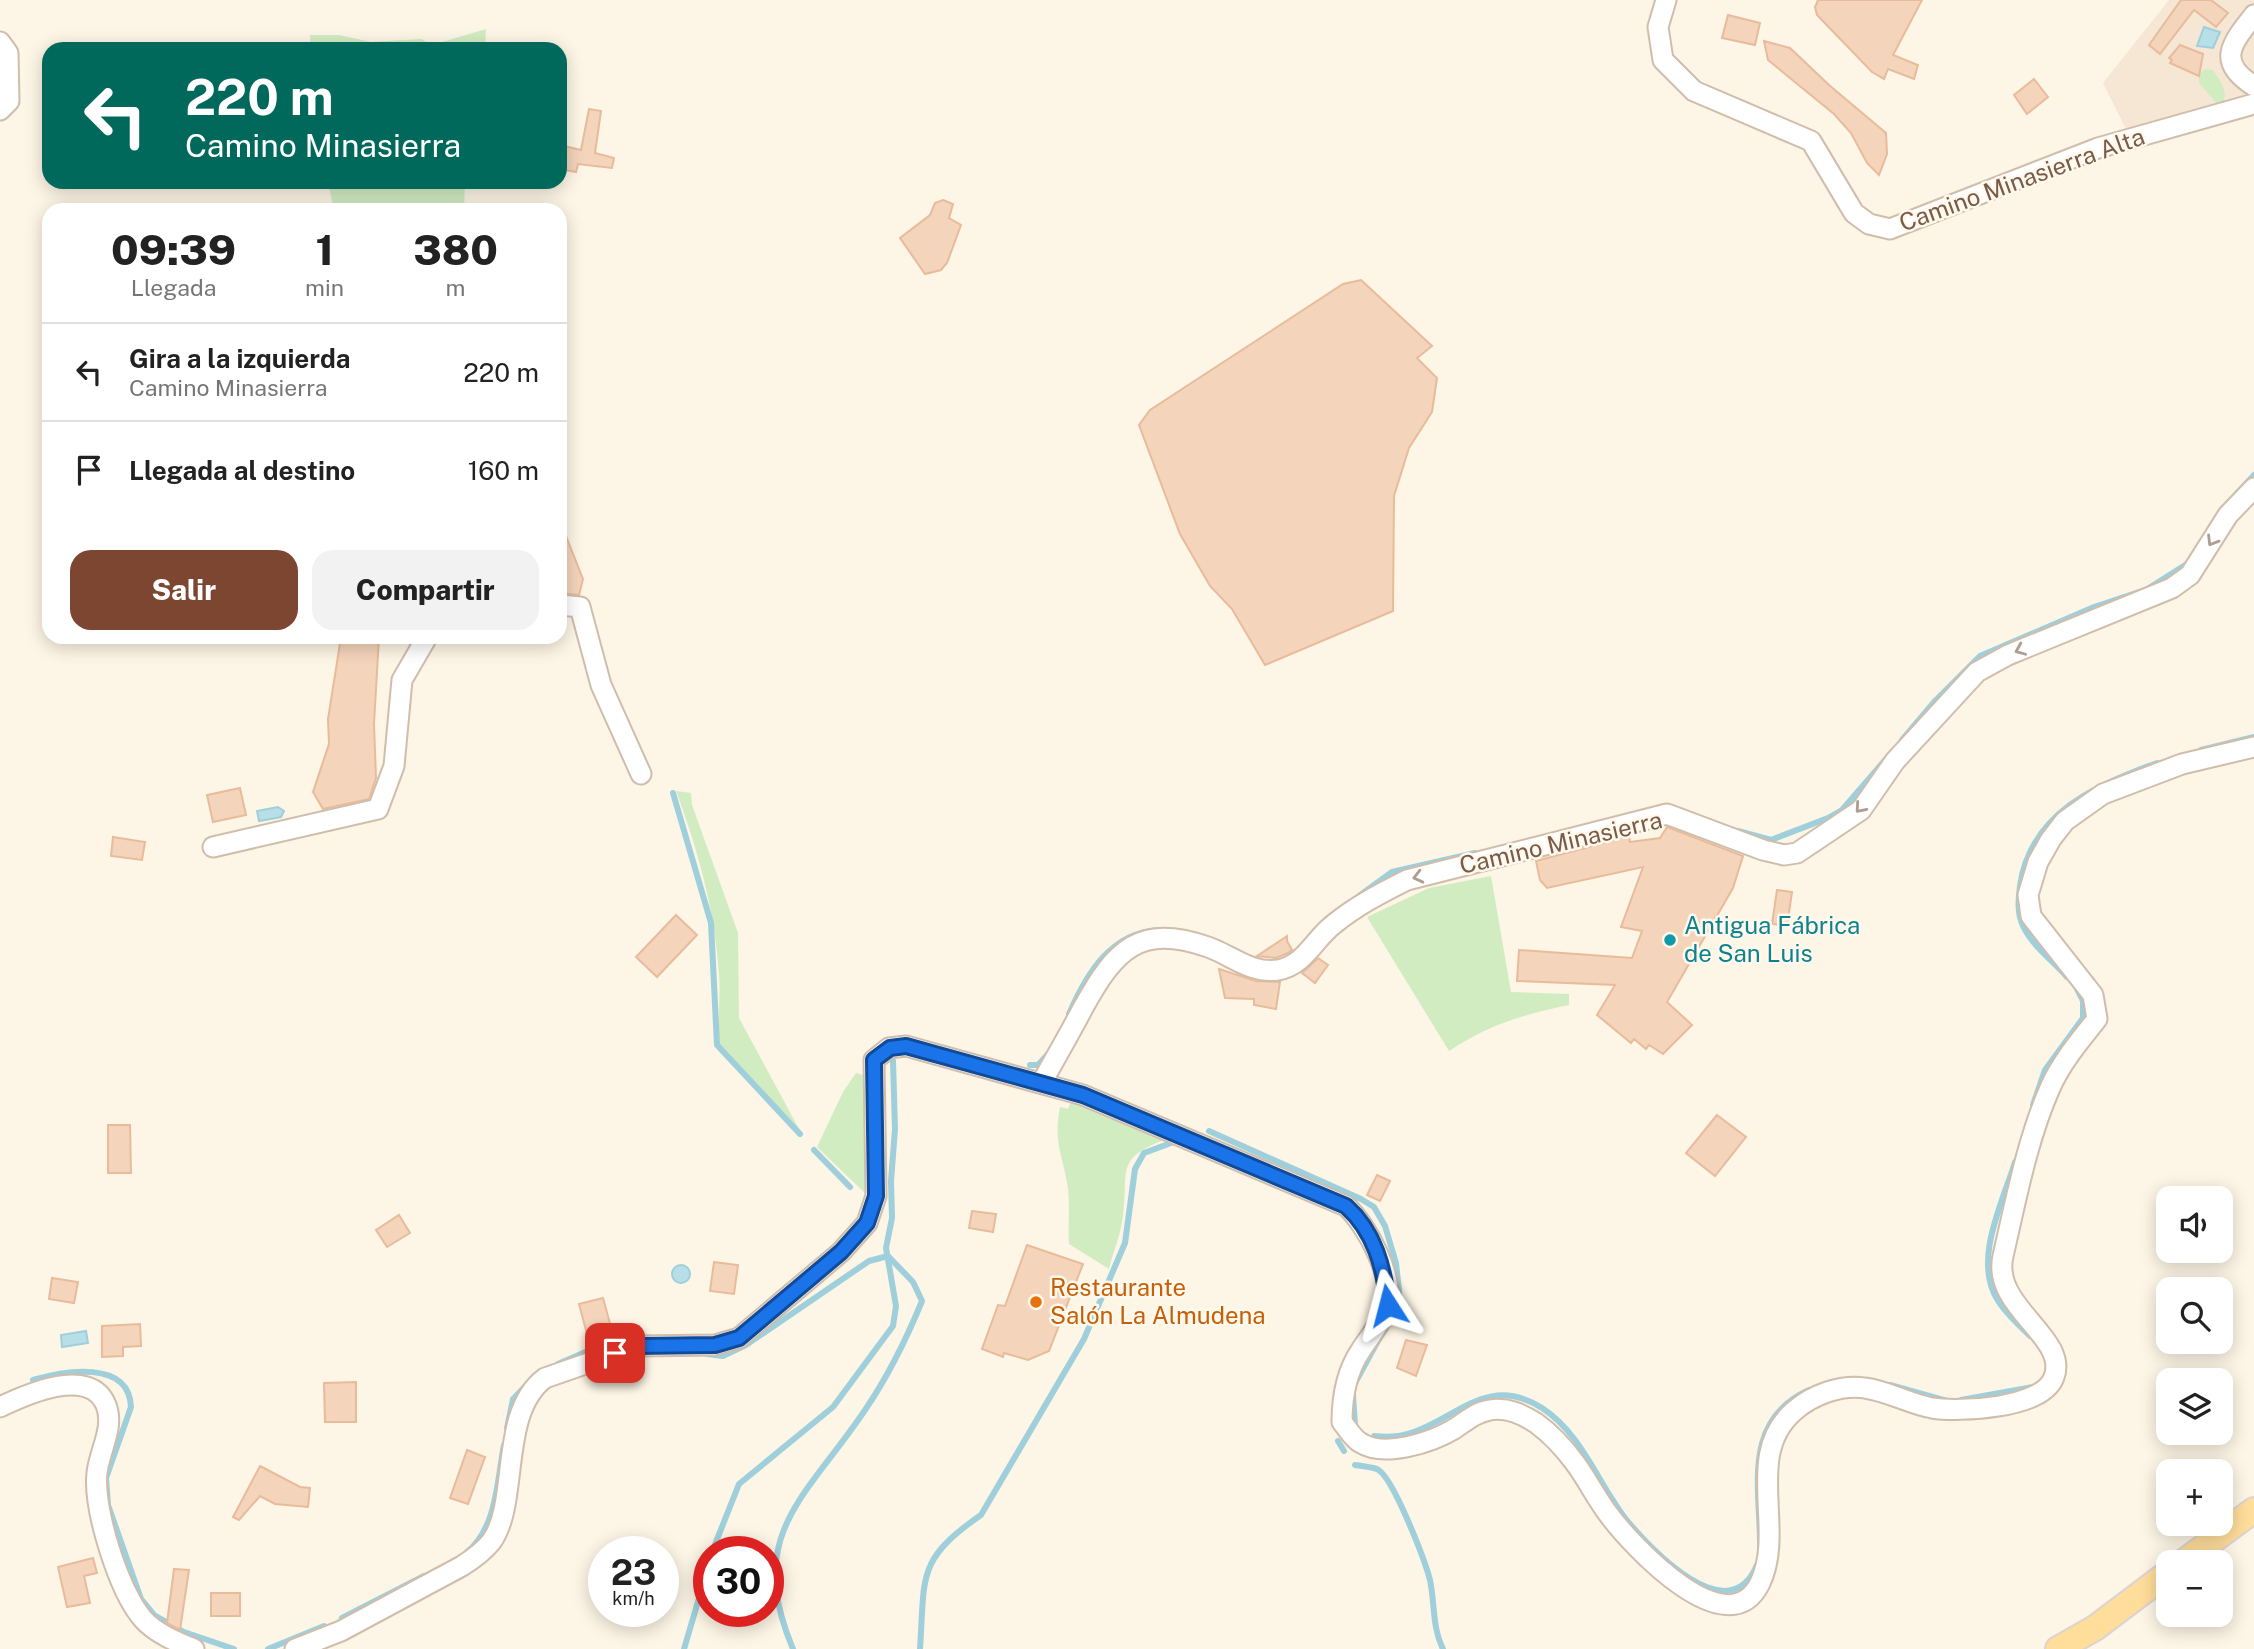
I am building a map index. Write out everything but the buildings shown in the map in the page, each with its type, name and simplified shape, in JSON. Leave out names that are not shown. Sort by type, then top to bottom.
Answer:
[{"type":"main road","points":[[2200,1550],[2254,1510]]},
{"type":"main road","points":[[2058,1649],[2095,1628],[2156,1582]]},
{"type":"street","name":"Camino Minasierra Alta","points":[[1666,0],[1658,27],[1663,60],[1694,91],[1811,141],[1854,213],[1870,224],[1890,229],[2098,148],[2254,104]]},
{"type":"street","points":[[2254,15],[2232,43],[2230,59],[2238,76],[2254,86]]},
{"type":"street","points":[[0,42],[8,53],[9,101],[0,110]]},
{"type":"street","name":"Camino Minasierra","points":[[1042,1082],[1103,972],[1137,942],[1166,937],[1187,940],[1255,968],[1276,970],[1300,961],[1332,925],[1372,897],[1407,880],[1667,814],[1763,850],[1784,855],[1797,853],[1861,810],[1895,761],[1977,672],[2032,645],[2172,589],[2190,575],[2228,515],[2254,488]]},
{"type":"street","points":[[567,606],[580,607],[601,685],[641,774]]},
{"type":"street","points":[[213,847],[378,809],[394,766],[402,680],[423,644]]},
{"type":"street","points":[[295,1649],[341,1631],[462,1566],[493,1541],[501,1518],[510,1458],[526,1399],[533,1387],[545,1378],[637,1346],[715,1345],[739,1338],[841,1252],[867,1223],[876,1196],[874,1060],[890,1048],[906,1046],[1083,1095],[1346,1206],[1366,1227],[1380,1261],[1388,1305],[1348,1373],[1342,1422],[1358,1442],[1372,1448],[1412,1445],[1433,1439],[1487,1410],[1502,1409],[1521,1414],[1561,1445],[1617,1525],[1679,1587],[1701,1601],[1719,1606],[1734,1605],[1749,1597],[1760,1585],[1772,1534],[1767,1461],[1781,1428],[1792,1412],[1827,1392],[1864,1387],[1930,1408],[1975,1411],[2032,1397],[2048,1388],[2056,1376],[2055,1359],[2038,1329],[2011,1301],[2000,1268],[2022,1178],[2050,1087],[2097,1019],[2094,995],[2031,916],[2028,895],[2038,862],[2065,821],[2103,794],[2182,764],[2254,747]]},
{"type":"street","points":[[0,1407],[34,1390],[60,1386],[94,1389],[106,1405],[107,1417],[107,1433],[96,1474],[100,1515],[120,1575],[142,1618],[151,1627],[194,1649]]},
{"type":"shaded area","points":[[2169,0],[2254,0],[2254,103],[2128,133],[2103,83]]},
{"type":"green space","points":[[486,29],[485,42],[442,42]]},
{"type":"green space","points":[[310,35],[339,35],[371,42],[310,42]]},
{"type":"green space","points":[[421,39],[426,42],[371,42]]},
{"type":"green space","points":[[2205,69],[2213,70],[2224,88],[2225,97],[2220,107],[2199,83],[2199,74]]},
{"type":"green space","points":[[330,189],[465,189],[464,203],[332,203]]},
{"type":"green space","points":[[676,791],[691,793],[692,805],[738,933],[739,1018],[799,1129],[719,1044],[719,983],[714,927],[698,858]]},
{"type":"green space","points":[[1491,876],[1511,992],[1569,994],[1569,1005],[1507,1022],[1478,1034],[1449,1051],[1367,917],[1429,888]]},
{"type":"green space","points":[[856,1073],[864,1075],[868,1087],[867,1195],[817,1147],[843,1092]]},
{"type":"green space","points":[[1072,1100],[1169,1138],[1139,1152],[1128,1167],[1122,1223],[1109,1269],[1069,1244],[1068,1188],[1059,1149],[1058,1119],[1060,1107],[1068,1109]]},
{"type":"water","points":[[2204,27],[2220,32],[2213,48],[2197,46]]},
{"type":"water","points":[[278,807],[284,811],[281,817],[259,821],[257,811]]},
{"type":"water","points":[[681,1265],[687,1268],[690,1274],[687,1280],[681,1283],[675,1280],[672,1274],[675,1268]]},
{"type":"water","points":[[86,1331],[88,1343],[62,1347],[61,1335]]},
{"type":"waterway","points":[[2228,503],[2254,475]]},
{"type":"waterway","points":[[2149,588],[2190,562]]},
{"type":"waterway","points":[[1902,740],[1935,701],[1980,656],[2094,607],[2139,592]]},
{"type":"waterway","points":[[2201,750],[2254,737]]},
{"type":"waterway","points":[[1738,831],[1771,840],[1828,818],[1842,810],[1886,759]]},
{"type":"waterway","points":[[2067,977],[2033,941],[2022,923],[2019,897],[2026,861],[2037,839],[2051,821],[2069,806],[2111,781],[2157,763]]},
{"type":"waterway","points":[[673,793],[711,923],[717,1045],[800,1134]]},
{"type":"waterway","points":[[1359,896],[1392,872],[1475,853]]},
{"type":"waterway","points":[[1069,1014],[1084,984],[1103,957],[1128,938],[1160,930]]},
{"type":"waterway","points":[[2033,1105],[2045,1070],[2083,1018],[2083,1001],[2075,985]]},
{"type":"waterway","points":[[1030,1065],[1038,1065],[1048,1054]]},
{"type":"waterway","points":[[718,1536],[739,1484],[833,1407],[893,1326],[896,1306],[886,1248],[892,1218],[891,1181],[895,1129],[893,1061]]},
{"type":"waterway","points":[[1209,1131],[1361,1199],[1374,1207],[1385,1226],[1396,1263],[1400,1300],[1354,1385]]},
{"type":"waterway","points":[[920,1649],[924,1586],[934,1558],[960,1531],[981,1515],[1084,1339],[1125,1243],[1135,1169],[1144,1153],[1171,1143]]},
{"type":"waterway","points":[[814,1150],[850,1187]]},
{"type":"waterway","points":[[2015,1162],[1993,1231],[1988,1266],[1990,1283],[1997,1299],[2030,1336]]},
{"type":"waterway","points":[[707,1354],[723,1356],[746,1345],[869,1261],[888,1256],[913,1282],[922,1301],[882,1384],[804,1493],[789,1519],[779,1545],[775,1575],[780,1609],[793,1649]]},
{"type":"waterway","points":[[558,1364],[606,1343]]},
{"type":"waterway","points":[[33,1380],[61,1374],[93,1372],[119,1381],[127,1392],[131,1407],[106,1478],[108,1505],[141,1599],[154,1615],[184,1632],[234,1649]]},
{"type":"waterway","points":[[507,1428],[513,1399],[536,1375]]},
{"type":"waterway","points":[[1890,1385],[1947,1401]]},
{"type":"waterway","points":[[1961,1400],[2033,1387]]},
{"type":"waterway","points":[[1760,1548],[1758,1481],[1763,1439],[1772,1420],[1787,1403],[1809,1390]]},
{"type":"waterway","points":[[1353,1395],[1355,1425]]},
{"type":"waterway","points":[[1374,1436],[1398,1436],[1420,1430],[1477,1401],[1497,1396],[1518,1397],[1556,1418],[1588,1459],[1625,1518],[1652,1548],[1690,1579],[1710,1588],[1728,1591],[1744,1584],[1757,1565]]},
{"type":"waterway","points":[[1338,1441],[1344,1451]]},
{"type":"waterway","points":[[467,1552],[477,1542],[490,1517],[504,1445]]},
{"type":"waterway","points":[[1355,1465],[1377,1469],[1384,1475],[1399,1502],[1430,1580],[1435,1624],[1443,1649]]},
{"type":"waterway","points":[[342,1618],[424,1576]]},
{"type":"waterway","points":[[684,1649],[693,1618]]},
{"type":"waterway","points":[[268,1649],[324,1626]]},
{"type":"place","name":"Antigua Fábrica de San Luis","points":[[1670,940]]},
{"type":"place","name":"Restaurante Salón La Almudena","points":[[1036,1302]]},
{"type":"route","points":[[615,1353],[637,1346],[715,1345],[739,1338],[841,1252],[867,1223],[876,1196],[874,1060],[890,1048],[906,1046],[1083,1095],[1346,1206],[1366,1227],[1372,1240],[1386,1283],[1388,1305]]}]
